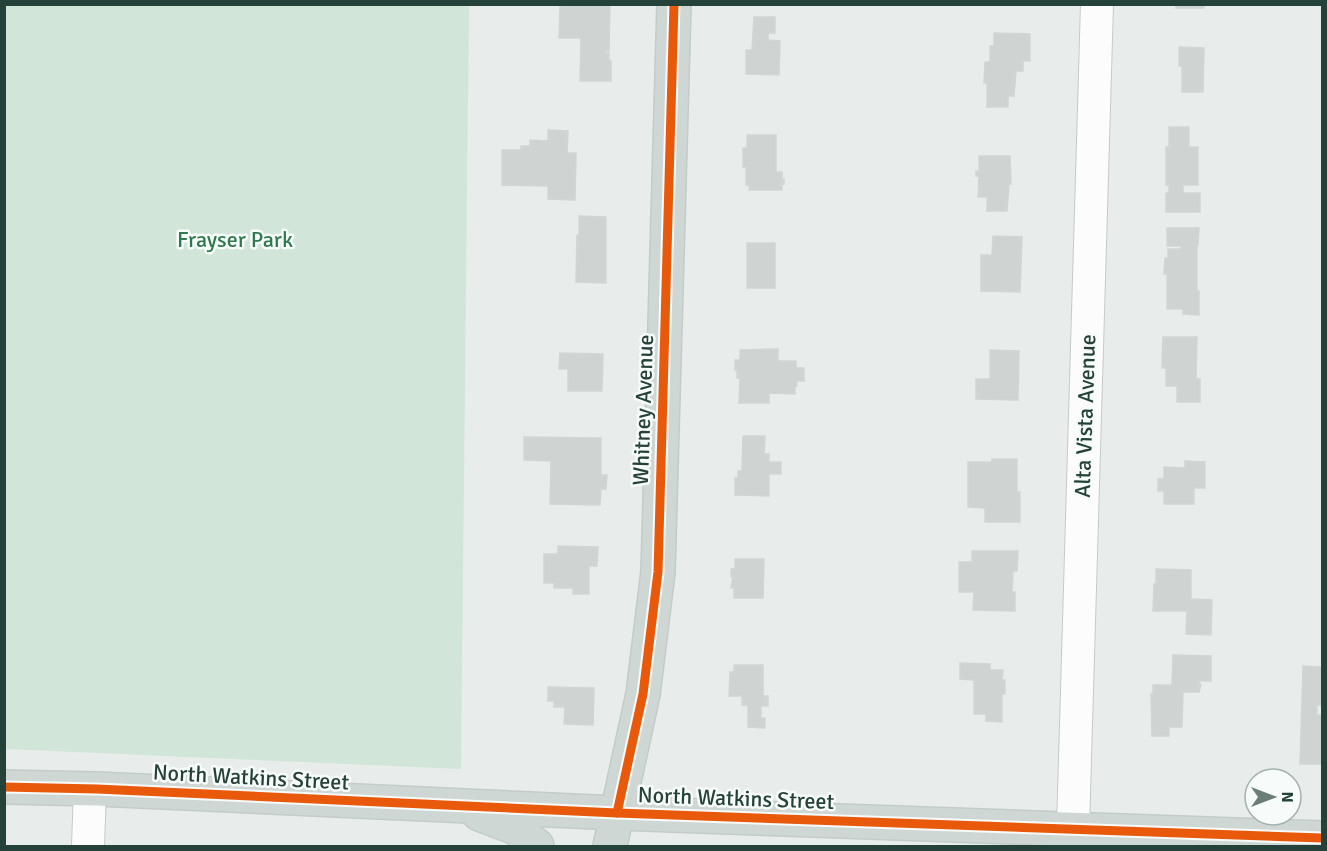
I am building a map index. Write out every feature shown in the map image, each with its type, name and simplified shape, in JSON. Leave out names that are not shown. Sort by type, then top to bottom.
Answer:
[{"type":"main road","name":"Whitney Avenue","points":[[610,846],[643,694],[658,572],[674,4]]},
{"type":"main road","name":"North Watkins Street","points":[[4,787],[617,813],[988,836],[1073,828],[1323,838]]},
{"type":"main road","points":[[458,806],[516,828],[537,846]]},
{"type":"street","name":"Alta Vista Avenue","points":[[1073,828],[1097,4]]},
{"type":"street","points":[[88,846],[90,789]]},
{"type":"green space","name":"Frayser Park","points":[[5,4],[469,5],[461,769],[5,749]]},
{"type":"building","points":[[560,4],[610,4],[609,51],[606,53],[609,53],[609,61],[611,61],[611,81],[580,81],[581,38],[559,38]]},
{"type":"building","points":[[1176,4],[1204,4],[1204,8],[1176,8]]},
{"type":"building","points":[[754,17],[775,17],[775,33],[768,33],[768,40],[780,41],[779,75],[746,74],[746,50],[752,50]]},
{"type":"building","points":[[994,33],[1030,34],[1030,61],[1023,61],[1023,71],[1016,71],[1014,96],[1008,96],[1008,107],[987,107],[987,83],[984,83],[985,62],[990,62],[990,46],[994,46]]},
{"type":"building","points":[[1179,47],[1204,48],[1203,92],[1182,92]]},
{"type":"building","points":[[1169,127],[1189,127],[1189,147],[1198,147],[1198,185],[1183,185],[1183,193],[1200,193],[1200,212],[1166,212],[1166,193],[1169,193],[1169,185],[1166,185],[1166,147],[1169,147]]},
{"type":"building","points":[[548,130],[568,131],[567,153],[576,153],[575,200],[548,199],[548,186],[502,185],[502,150],[521,150],[521,146],[530,146],[530,140],[548,141]]},
{"type":"building","points":[[747,135],[776,135],[776,172],[782,172],[784,184],[782,184],[782,190],[749,190],[749,185],[746,185],[746,167],[743,167],[743,148],[747,148]]},
{"type":"building","points":[[979,156],[1010,156],[1011,184],[1009,184],[1007,211],[987,211],[987,197],[978,197],[979,176],[976,176],[976,171],[979,172]]},
{"type":"building","points":[[579,216],[606,217],[606,283],[576,282]]},
{"type":"building","points":[[1167,228],[1199,228],[1197,291],[1199,291],[1199,315],[1183,314],[1183,309],[1167,309],[1165,258],[1168,258],[1168,249],[1181,249],[1181,246],[1167,246]]},
{"type":"building","points":[[993,236],[1022,237],[1020,292],[981,291],[981,255],[992,255]]},
{"type":"building","points":[[747,243],[775,243],[775,288],[747,288]]},
{"type":"building","points":[[1163,337],[1197,337],[1196,379],[1200,379],[1200,402],[1177,402],[1177,386],[1166,386],[1166,368],[1162,368]]},
{"type":"building","points":[[778,349],[778,361],[796,361],[796,368],[804,368],[804,381],[796,381],[795,394],[769,393],[769,403],[739,403],[740,378],[737,378],[735,360],[740,360],[740,350]]},
{"type":"building","points":[[990,350],[1019,351],[1018,400],[976,399],[976,379],[990,379]]},
{"type":"building","points":[[560,353],[603,354],[602,391],[568,391],[568,369],[559,369]]},
{"type":"building","points":[[743,436],[765,436],[764,454],[769,454],[769,462],[781,462],[781,474],[769,474],[769,496],[735,495],[735,478],[738,478],[738,471],[742,471]]},
{"type":"building","points":[[524,437],[601,438],[601,475],[607,475],[606,489],[601,489],[600,505],[550,504],[551,461],[524,460]]},
{"type":"building","points":[[992,459],[1017,459],[1020,522],[985,522],[985,508],[968,507],[968,462],[992,462]]},
{"type":"building","points":[[1185,461],[1205,462],[1205,488],[1194,488],[1194,504],[1164,504],[1164,491],[1158,491],[1158,479],[1164,479],[1164,467],[1185,468]]},
{"type":"building","points":[[558,546],[598,547],[597,566],[589,566],[589,594],[573,594],[573,588],[554,588],[554,583],[544,583],[544,554],[558,554]]},
{"type":"building","points":[[972,551],[1018,551],[1017,571],[1013,571],[1012,592],[1015,592],[1015,611],[973,610],[974,592],[959,592],[959,562],[972,562]]},
{"type":"building","points":[[735,559],[764,559],[763,598],[734,598],[734,588],[731,588],[733,577],[731,577],[731,569],[735,569]]},
{"type":"building","points":[[1156,569],[1191,570],[1191,599],[1212,600],[1211,635],[1186,634],[1187,611],[1153,611]]},
{"type":"building","points":[[1173,655],[1211,656],[1211,681],[1199,681],[1201,684],[1199,692],[1183,692],[1182,727],[1169,727],[1169,736],[1152,736],[1151,694],[1153,694],[1153,685],[1172,685]]},
{"type":"building","points":[[960,663],[990,664],[990,670],[1003,670],[1002,680],[1005,680],[1005,694],[1002,694],[1002,722],[986,721],[986,714],[974,714],[974,680],[960,679]]},
{"type":"building","points":[[734,665],[763,665],[763,696],[768,696],[768,706],[761,706],[761,718],[765,718],[765,728],[748,727],[748,705],[742,705],[742,696],[729,696],[730,672],[734,672]]},
{"type":"building","points":[[1303,666],[1322,667],[1321,705],[1317,705],[1317,715],[1322,715],[1322,764],[1300,764]]},
{"type":"building","points":[[548,687],[594,688],[593,725],[564,724],[565,707],[554,707],[554,701],[548,701]]},
{"type":"cycle path","points":[[617,813],[643,694],[658,572],[674,4]]},
{"type":"cycle path","points":[[4,787],[97,789],[617,813],[1322,838]]}]
